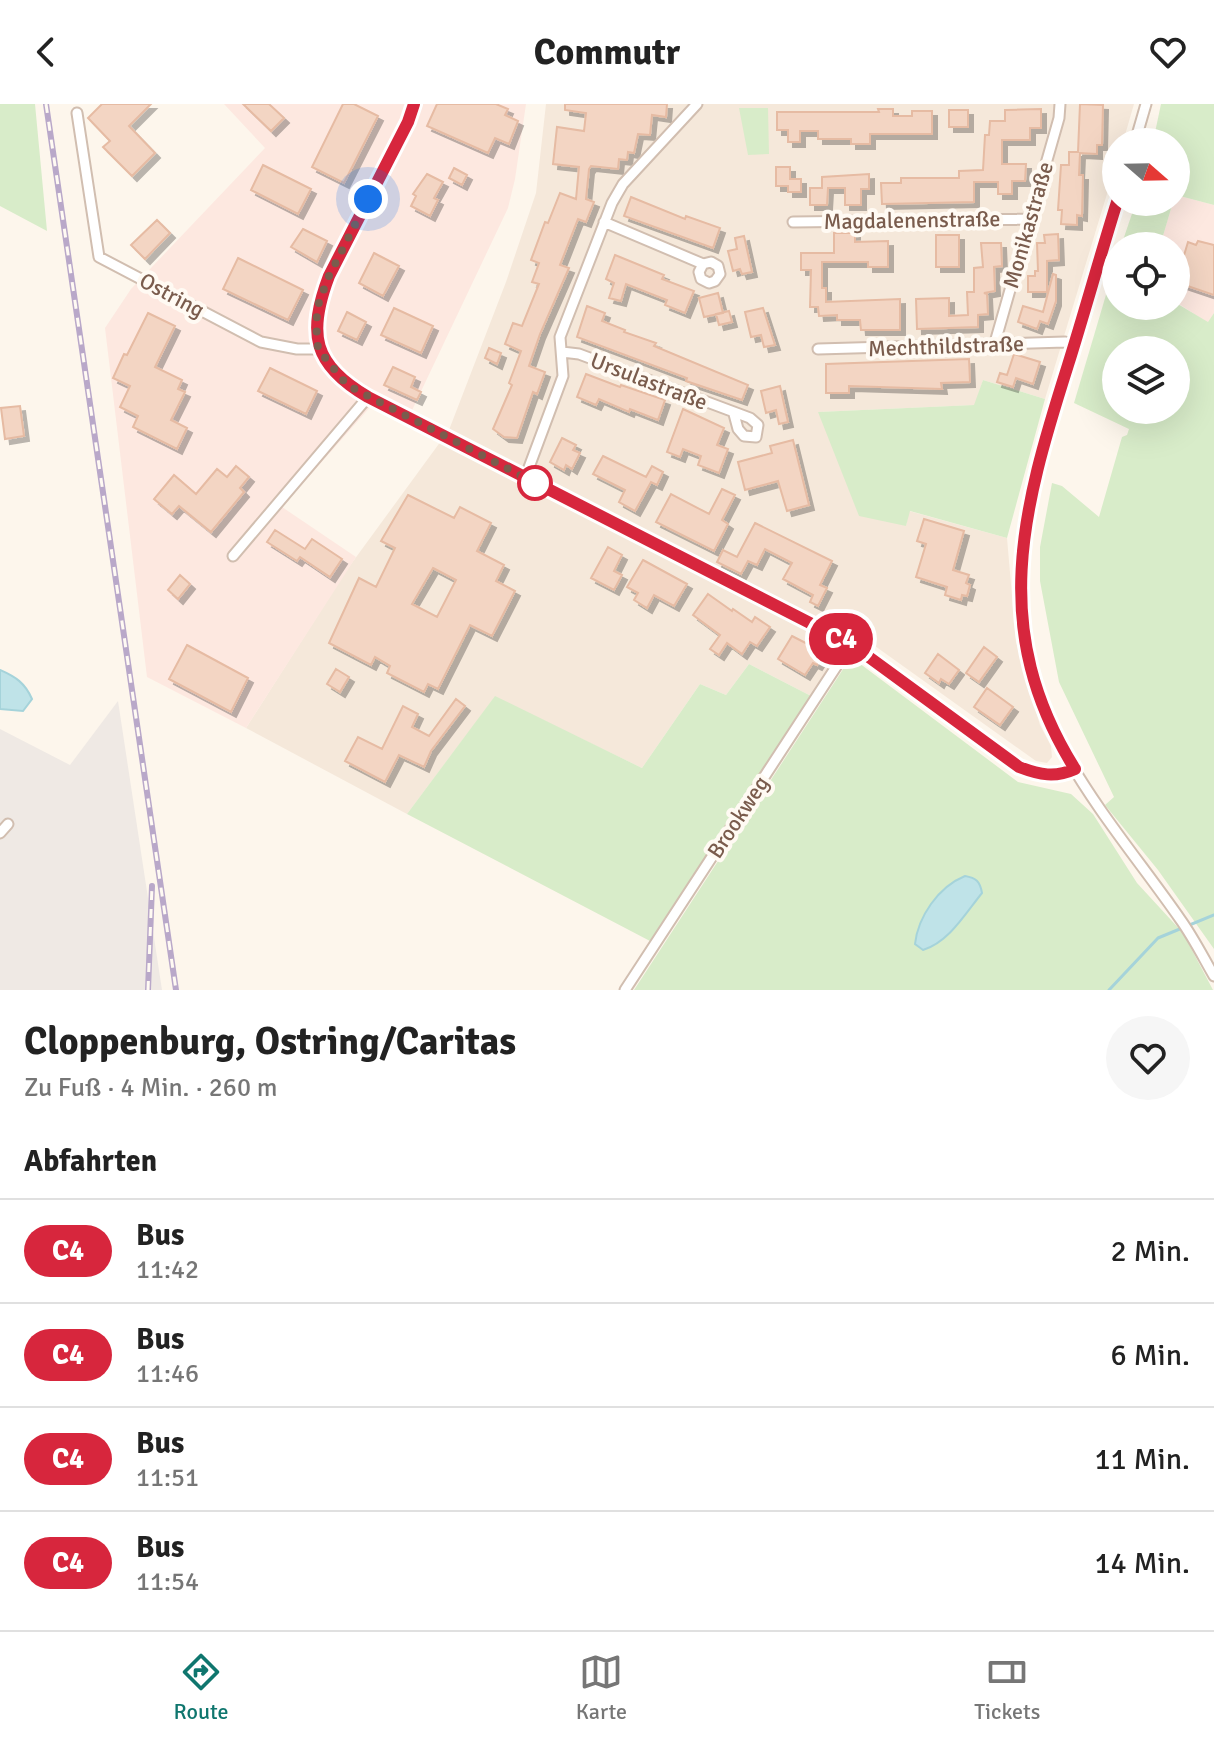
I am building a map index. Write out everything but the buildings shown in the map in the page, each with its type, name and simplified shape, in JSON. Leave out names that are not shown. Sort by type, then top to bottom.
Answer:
[{"type":"street","points":[[414,104],[319,302],[316,323],[318,349],[347,385],[851,644],[1019,767],[1039,774],[1061,775],[1075,769]]},
{"type":"street","points":[[525,478],[563,376],[560,337],[604,222],[623,184],[697,104]]},
{"type":"street","name":"Monikastraße","points":[[994,346],[1059,118],[1060,104]]},
{"type":"street","points":[[1139,128],[1146,104]]},
{"type":"street","name":"Ostring","points":[[77,113],[99,257],[261,342],[297,349],[318,349]]},
{"type":"street","points":[[1113,216],[1048,428],[1030,499],[1020,579],[1024,643],[1039,699],[1075,769],[1180,918],[1214,976]]},
{"type":"street","name":"Magdalenenstraße","points":[[793,222],[1030,219]]},
{"type":"street","points":[[604,222],[703,264]]},
{"type":"street","name":"Mechthildstraße","points":[[818,349],[1074,344]]},
{"type":"street","name":"Ursulastraße","points":[[562,352],[579,354],[734,414]]},
{"type":"street","points":[[233,556],[368,397]]},
{"type":"street","name":"Brookweg","points":[[625,990],[851,644]]},
{"type":"street","points":[[0,833],[8,824]]},
{"type":"shaded area","points":[[224,104],[526,104],[508,208],[406,423],[372,405],[282,507],[356,557],[246,728],[147,677],[105,328],[131,289],[265,148]]},
{"type":"shaded area","points":[[546,104],[1134,104],[1127,128],[1102,128],[1102,210],[1045,399],[983,380],[975,405],[818,412],[906,526],[909,511],[1007,538],[1016,642],[1040,725],[1051,746],[1052,757],[1047,763],[1036,761],[854,631],[811,696],[749,664],[726,695],[700,684],[642,768],[495,697],[407,814],[246,728],[346,571],[449,430],[506,282],[536,193]]},
{"type":"shaded area","points":[[1190,199],[1214,205],[1214,313],[1208,323],[1190,311],[1190,232],[1164,232],[1169,216],[1190,216]]},
{"type":"shaded area","points":[[118,701],[162,990],[0,990],[0,729],[70,765]]},
{"type":"green space","points":[[0,104],[35,104],[47,231],[0,206]]},
{"type":"green space","points":[[1161,104],[1214,104],[1214,205],[1190,199],[1190,128],[1156,128]]},
{"type":"green space","points":[[739,108],[768,108],[769,154],[748,155]]},
{"type":"green space","points":[[1131,216],[1169,216],[1164,232],[1126,232]]},
{"type":"green space","points":[[1102,308],[1102,320],[1190,320],[1190,311],[1208,322],[1214,313],[1214,949],[1158,870],[1105,805],[1114,797],[1059,682],[1040,581],[1040,547],[1052,483],[1062,486],[1099,517],[1122,437],[1127,435],[1129,429],[1118,424],[1190,424],[1190,336],[1102,336],[1102,416],[1074,403]]},
{"type":"green space","points":[[983,380],[1045,399],[1007,538],[910,511],[906,526],[859,516],[818,412],[974,405]]},
{"type":"green space","points":[[851,657],[1018,782],[1071,794],[1093,814],[1137,883],[1183,933],[1213,990],[634,990]]},
{"type":"green space","points":[[749,664],[811,696],[650,941],[407,814],[495,696],[642,768],[700,684],[726,695]]},
{"type":"water","points":[[0,670],[19,681],[29,693],[32,699],[23,711],[0,709]]},
{"type":"water","points":[[965,876],[977,881],[982,893],[949,934],[923,950],[915,944],[925,914],[946,887]]},
{"type":"waterway","points":[[1109,990],[1158,938],[1214,915]]},
{"type":"railway","points":[[46,104],[176,990]]},
{"type":"railway","points":[[148,990],[152,886]]},
{"type":"bus line","name":"C4","points":[[414,104],[319,302],[316,323],[318,349],[331,368],[347,385],[368,397],[851,644],[1019,767],[1039,774],[1061,775],[1075,769],[1039,699],[1024,643],[1020,579],[1023,538],[1048,428],[1113,216]]},
{"type":"route","points":[[368,199],[319,302],[316,323],[318,349],[347,385],[545,488],[535,483]]}]
